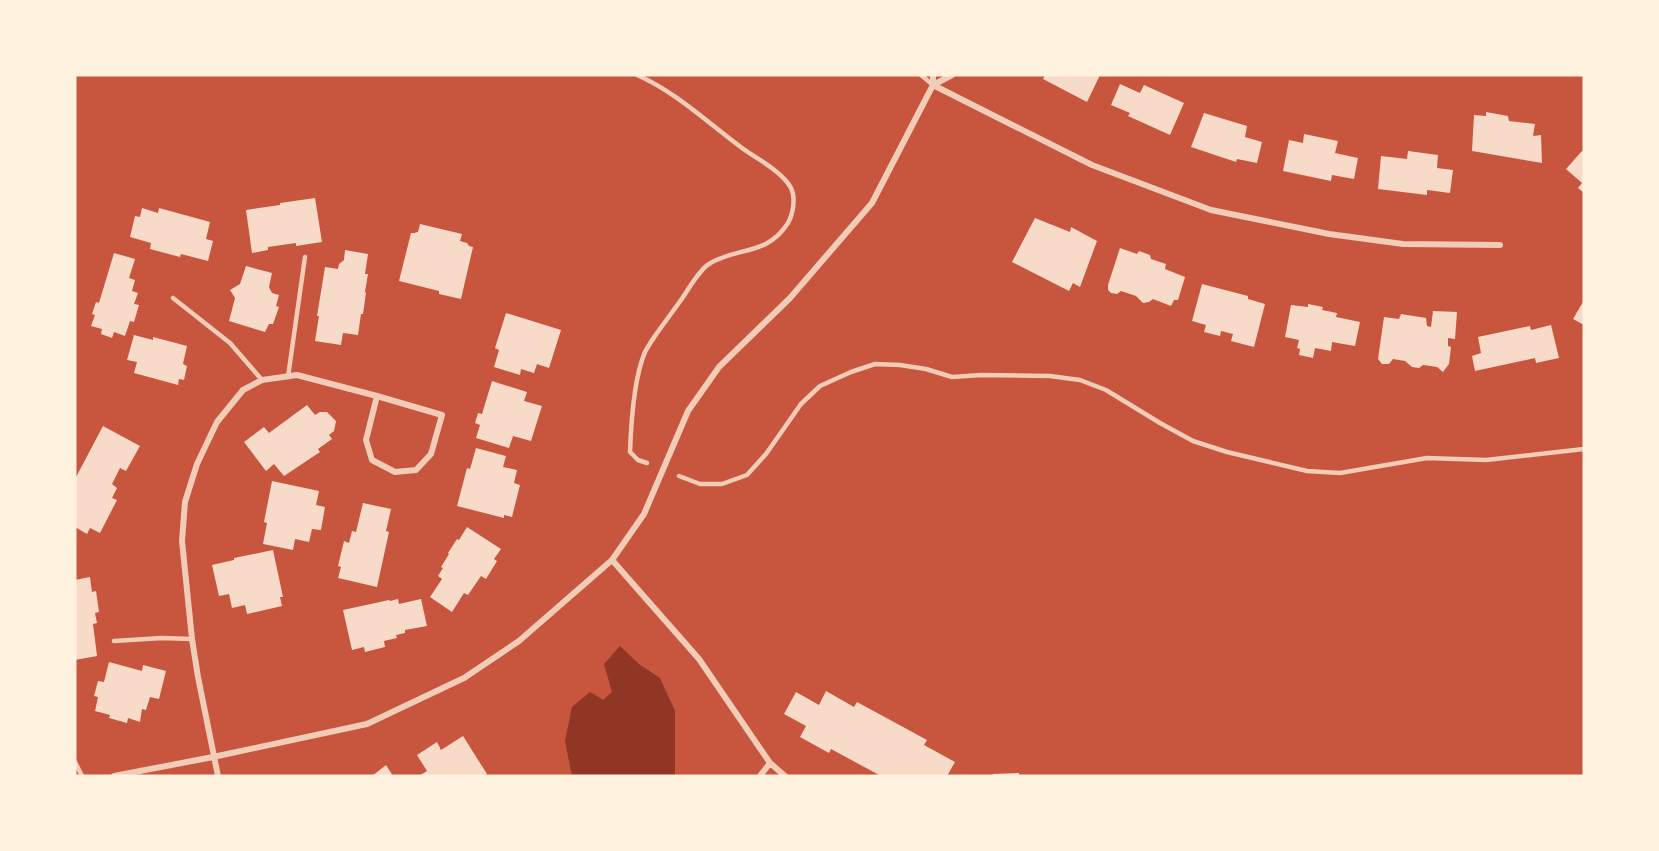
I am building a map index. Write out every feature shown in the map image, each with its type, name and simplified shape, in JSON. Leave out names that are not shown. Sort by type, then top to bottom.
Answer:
[{"type":"street","points":[[114,776],[367,724],[464,678],[519,642],[612,560],[644,514],[688,411],[719,367],[790,298],[872,203],[933,85],[933,75]]},
{"type":"street","points":[[933,85],[952,75]]},
{"type":"street","points":[[933,85],[1092,165],[1211,210],[1329,234],[1403,244],[1500,245]]},
{"type":"street","points":[[218,776],[192,639],[182,541],[185,502],[197,464],[217,422],[243,390],[262,380],[297,375],[376,396],[442,414],[431,454],[416,470],[395,472],[372,460],[366,440],[376,396]]},
{"type":"street","points":[[612,560],[699,659],[771,764],[785,776]]},
{"type":"street","points":[[760,776],[771,764]]},
{"type":"lane","points":[[638,75],[654,82],[783,177],[792,189],[794,203],[789,222],[774,240],[753,250],[731,255],[707,265],[645,351],[638,375],[630,452],[638,460],[647,463]]},
{"type":"lane","points":[[654,75],[654,82]]},
{"type":"lane","points":[[921,75],[933,85]]},
{"type":"lane","points":[[288,377],[305,257]]},
{"type":"lane","points":[[173,298],[230,343],[262,380]]},
{"type":"lane","points":[[679,476],[700,484],[722,484],[747,475],[766,454],[801,404],[820,386],[875,364],[900,364],[952,377],[1041,376],[1080,380],[1106,390],[1193,441],[1227,452],[1307,471],[1340,472],[1426,458],[1486,459],[1584,449]]},
{"type":"lane","points":[[114,641],[192,639]]},
{"type":"lane","points":[[75,762],[82,776]]},
{"type":"shaded area","points":[[620,646],[639,664],[660,678],[675,711],[675,776],[572,776],[565,741],[572,707],[590,692],[603,700],[612,692],[604,664]]},
{"type":"building","points":[[1045,75],[1100,75],[1087,102],[1043,79]]},
{"type":"building","points":[[1120,84],[1140,93],[1144,85],[1184,103],[1170,135],[1128,116],[1130,113],[1111,105]]},
{"type":"building","points":[[1486,112],[1508,116],[1509,121],[1535,124],[1533,136],[1541,135],[1542,163],[1472,151],[1474,115],[1486,116]]},
{"type":"building","points":[[1204,113],[1247,126],[1245,137],[1262,142],[1257,163],[1237,159],[1236,162],[1191,147]]},
{"type":"building","points":[[1304,134],[1338,141],[1335,153],[1358,158],[1354,179],[1332,175],[1331,181],[1283,171],[1289,140],[1303,143]]},
{"type":"building","points":[[1408,151],[1438,155],[1437,168],[1453,170],[1450,193],[1427,190],[1427,195],[1378,189],[1381,156],[1407,159]]},
{"type":"building","points":[[1582,151],[1584,152],[1584,193],[1578,188],[1582,183],[1566,169]]},
{"type":"building","points":[[315,198],[322,242],[268,247],[268,250],[252,253],[246,210]]},
{"type":"building","points":[[142,208],[158,213],[159,208],[210,222],[206,239],[213,241],[208,261],[150,249],[151,243],[130,237],[135,216],[140,217]]},
{"type":"building","points":[[1035,218],[1070,232],[1071,227],[1097,241],[1080,287],[1073,283],[1069,291],[1012,262]]},
{"type":"building","points":[[420,224],[462,234],[460,241],[473,247],[461,299],[399,281],[411,233],[418,232]]},
{"type":"building","points":[[1120,248],[1137,254],[1139,251],[1150,255],[1151,259],[1166,264],[1165,269],[1185,277],[1178,300],[1174,300],[1171,306],[1153,299],[1143,303],[1136,296],[1121,291],[1117,294],[1111,293],[1108,285]]},
{"type":"building","points":[[345,250],[368,254],[365,274],[368,274],[366,293],[358,335],[343,333],[341,345],[315,341],[325,267],[338,269],[339,264],[344,260]]},
{"type":"building","points":[[114,253],[135,259],[129,278],[135,280],[132,291],[138,293],[134,304],[139,305],[134,322],[130,321],[125,336],[114,332],[112,338],[101,334],[102,329],[91,326],[95,315],[92,314],[96,302],[99,303]]},
{"type":"building","points":[[246,266],[272,273],[269,287],[272,293],[279,295],[276,306],[279,307],[273,324],[269,324],[265,332],[229,321],[235,298],[230,290],[240,284]]},
{"type":"building","points":[[1202,284],[1248,296],[1248,299],[1265,304],[1254,347],[1231,341],[1233,334],[1221,331],[1220,336],[1204,332],[1206,325],[1192,321]]},
{"type":"building","points":[[1584,303],[1584,325],[1573,319]]},
{"type":"building","points":[[1308,304],[1337,313],[1336,317],[1360,322],[1355,346],[1332,342],[1331,351],[1315,348],[1313,358],[1299,355],[1300,349],[1297,348],[1299,340],[1285,337],[1291,305],[1308,307]]},
{"type":"building","points":[[1433,311],[1457,312],[1455,339],[1448,338],[1448,346],[1451,347],[1449,364],[1443,372],[1437,367],[1423,365],[1419,368],[1412,367],[1405,361],[1393,359],[1389,364],[1382,364],[1378,359],[1384,317],[1399,319],[1401,314],[1426,318],[1427,326],[1431,327]]},
{"type":"building","points":[[506,313],[561,330],[549,368],[537,364],[534,373],[521,369],[520,375],[494,367],[499,350],[495,348]]},
{"type":"building","points":[[1551,325],[1559,358],[1536,363],[1535,358],[1475,371],[1472,356],[1481,353],[1478,337],[1530,326],[1531,330]]},
{"type":"building","points":[[134,335],[153,340],[153,337],[187,346],[183,364],[187,366],[184,380],[179,379],[178,385],[134,373],[137,362],[127,360]]},
{"type":"building","points":[[492,381],[527,392],[524,401],[542,406],[531,441],[513,436],[509,448],[476,438],[480,425],[475,423],[478,413],[482,414]]},
{"type":"building","points":[[307,405],[315,415],[327,412],[336,421],[334,431],[329,435],[332,439],[318,449],[320,452],[284,476],[274,464],[266,471],[244,442],[264,427],[269,433]]},
{"type":"building","points":[[103,426],[140,446],[126,471],[120,468],[112,484],[117,488],[112,498],[117,500],[100,533],[90,528],[87,534],[75,527],[75,479]]},
{"type":"building","points":[[476,448],[506,456],[503,467],[517,470],[514,483],[520,485],[512,517],[504,515],[504,518],[457,506],[467,468],[470,469]]},
{"type":"building","points":[[272,481],[319,491],[316,505],[325,507],[321,530],[312,529],[309,542],[295,539],[293,550],[263,544],[267,523],[264,522]]},
{"type":"building","points":[[363,503],[391,509],[386,531],[389,532],[377,587],[338,578],[341,567],[338,566],[344,541],[349,543],[352,531],[356,532]]},
{"type":"building","points":[[467,527],[501,549],[486,579],[481,576],[468,595],[464,593],[452,612],[430,597],[442,579],[438,576],[448,553]]},
{"type":"building","points":[[273,550],[283,597],[280,597],[282,606],[247,614],[245,605],[232,608],[229,594],[219,596],[212,565]]},
{"type":"building","points":[[90,577],[92,592],[96,591],[99,612],[95,613],[97,623],[93,624],[97,656],[75,660],[75,580]]},
{"type":"building","points":[[398,599],[399,604],[421,599],[427,626],[405,630],[405,633],[396,635],[397,638],[384,641],[385,647],[365,652],[364,647],[352,650],[343,610]]},
{"type":"building","points":[[109,662],[142,671],[143,665],[166,671],[159,699],[150,697],[146,710],[142,709],[140,722],[128,718],[127,723],[95,711],[98,697],[94,696],[98,681],[104,682]]},
{"type":"building","points":[[826,691],[854,707],[857,702],[927,740],[924,745],[955,762],[947,776],[881,776],[831,749],[829,753],[800,737],[806,726],[784,714],[796,692],[819,705]]},
{"type":"building","points":[[463,736],[487,774],[483,776],[419,776],[427,771],[417,755],[437,742],[441,750]]},
{"type":"building","points":[[386,765],[393,776],[372,776]]},
{"type":"building","points":[[1019,773],[1019,776],[993,776],[993,774]]}]
